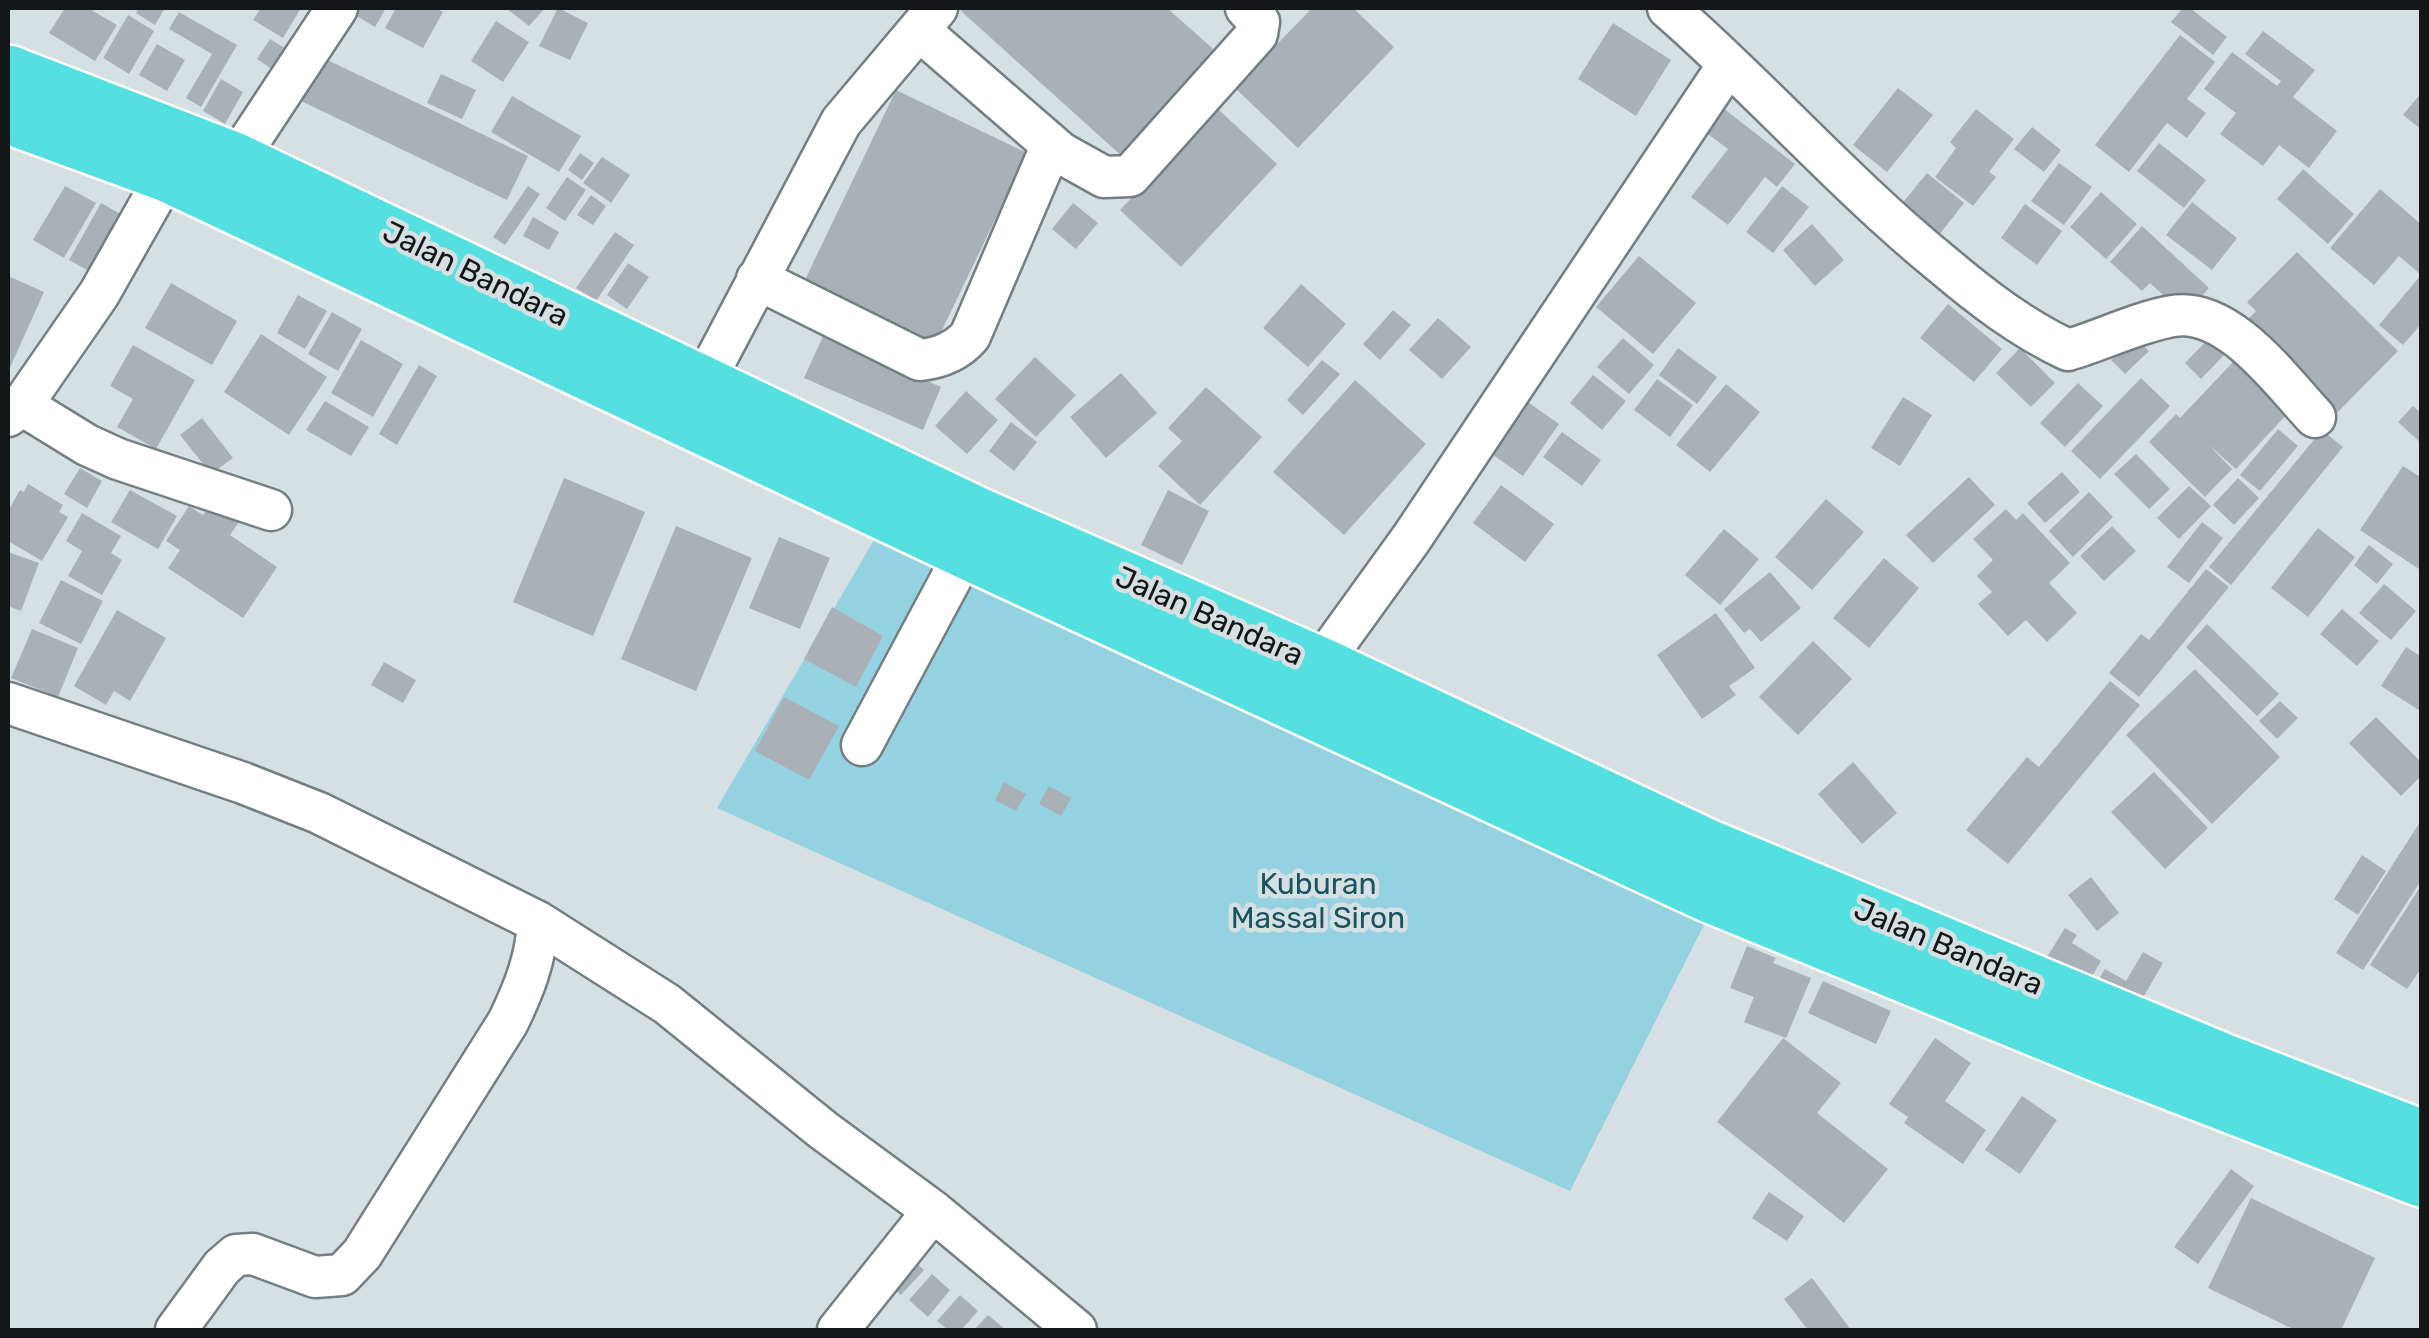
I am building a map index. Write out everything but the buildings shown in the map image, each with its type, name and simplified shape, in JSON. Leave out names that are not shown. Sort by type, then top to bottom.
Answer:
[{"type":"highway","name":"Jalan Bandara","points":[[8,73],[236,161],[703,384],[975,534],[1320,666],[1707,847],[2222,1062],[2422,1138]]},
{"type":"highway","name":"Jalan Bandara","points":[[8,116],[167,174],[975,534],[1708,894],[2101,1055],[2422,1179]]},
{"type":"street","points":[[236,161],[337,8]]},
{"type":"street","points":[[703,384],[841,122],[928,19],[1060,152],[1104,177],[1130,176],[1257,34],[1259,22],[1246,8]]},
{"type":"street","points":[[1668,8],[1917,244],[1987,302],[2043,338],[2068,350],[2164,318],[2191,315],[2206,319],[2243,340],[2314,418]]},
{"type":"street","points":[[1320,666],[1411,538],[1728,65]]},
{"type":"street","points":[[758,279],[920,360],[938,358],[970,336],[1046,156],[1060,152]]},
{"type":"street","points":[[167,174],[100,294],[15,410],[118,459],[270,510]]},
{"type":"street","points":[[862,744],[975,534]]},
{"type":"street","points":[[8,703],[319,813],[538,922],[667,1004],[823,1130],[933,1211],[1076,1330]]},
{"type":"street","points":[[176,1330],[222,1267],[236,1255],[252,1254],[315,1276],[342,1275],[362,1254],[508,1022],[527,984],[537,950],[538,922]]},
{"type":"street","points":[[838,1330],[933,1211]]},
{"type":"green space","name":"Kuburan Massal Siron","points":[[874,540],[1304,740],[1316,725],[1712,909],[1570,1191],[717,808]]}]
